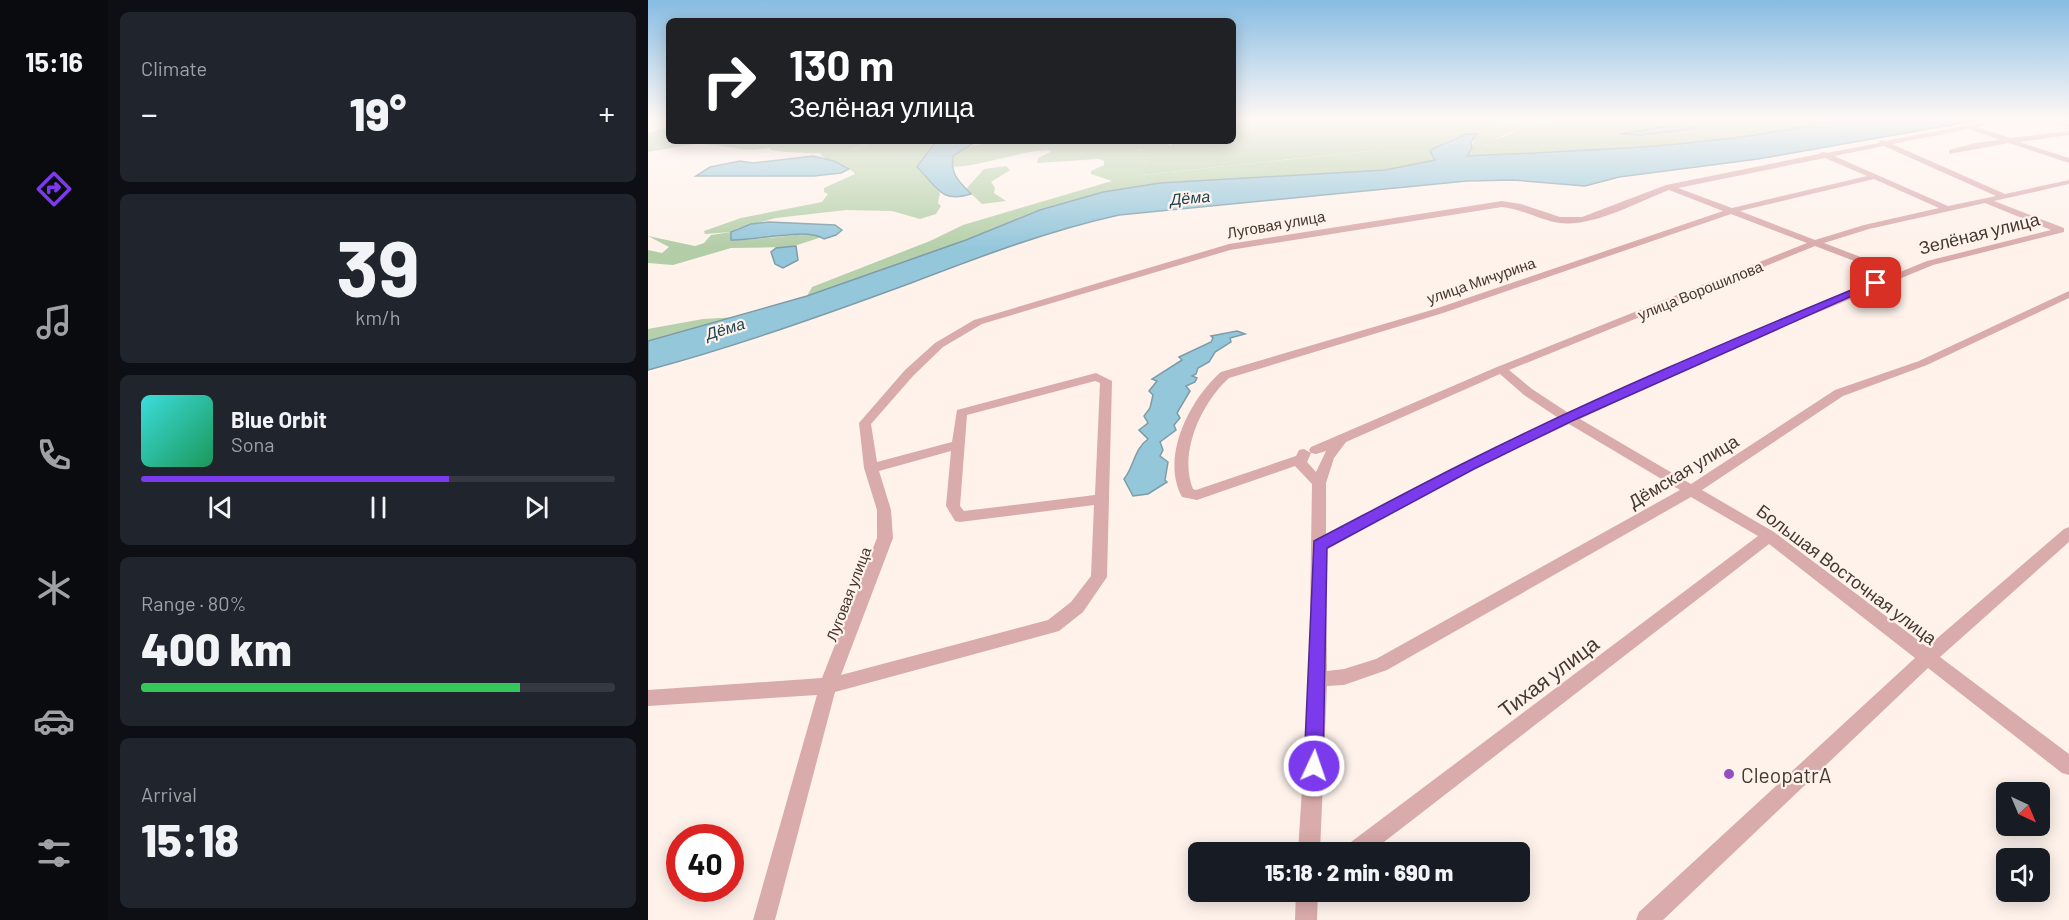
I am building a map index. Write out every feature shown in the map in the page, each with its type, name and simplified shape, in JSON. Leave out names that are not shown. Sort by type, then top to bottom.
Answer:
[{"type":"street","name":"Луговая улица","points":[[764,920],[828,686],[885,538],[884,510],[871,468],[865,423],[909,373],[939,345],[978,322],[1229,247],[1502,204],[1518,206],[1560,220],[1583,220],[1669,187],[1781,163]]},
{"type":"street","points":[[1843,163],[1947,209]]},
{"type":"street","points":[[1928,163],[2003,196]]},
{"type":"street","name":"улица Мичурина","points":[[1303,464],[1197,495],[1187,493],[1182,485],[1187,434],[1206,392],[1225,375],[1439,311],[1734,210],[1874,177]]},
{"type":"street","name":"улица Ворошилова","points":[[1310,842],[1318,679],[1319,483],[1323,457],[1344,439],[1501,369],[1818,242],[1867,227],[2069,182]]},
{"type":"street","points":[[1669,187],[1818,242],[1896,274]]},
{"type":"street","points":[[1984,200],[2065,232]]},
{"type":"street","name":"Зелёная улица","points":[[1320,546],[1469,466],[1568,418],[1725,347],[1896,274],[1930,263],[2065,232]]},
{"type":"street","name":"Дёмская улица","points":[[1318,679],[1344,677],[1381,665],[1693,489],[1839,393],[1923,363],[2069,294]]},
{"type":"street","name":"Большая Восточная улица","points":[[1501,369],[1528,392],[1568,418],[1693,489],[1769,536],[2069,766]]},
{"type":"street","points":[[648,698],[828,686],[1053,626],[1077,607],[1100,577],[1100,499],[1106,381],[1096,377],[961,413],[954,506],[960,517],[1100,499]]},
{"type":"street","points":[[871,468],[958,445]]},
{"type":"street","points":[[1303,464],[1318,469],[1323,457],[1305,452],[1303,464],[1319,483]]},
{"type":"street","points":[[1647,920],[1926,658],[2069,533]]},
{"type":"street","name":"Тихая улица","points":[[1367,842],[1769,536]]},
{"type":"street","points":[[1306,920],[1307,902]]},
{"type":"green space","points":[[836,163],[921,163],[918,167],[940,193],[938,203],[941,206],[936,214],[920,219],[892,211],[846,210],[776,218],[731,232],[705,234],[704,231],[741,218],[822,202],[828,194],[824,192],[824,188],[855,174],[847,167]]},
{"type":"green space","points":[[952,163],[980,163],[963,166],[951,167]]},
{"type":"green space","points":[[1104,163],[1148,163],[1141,175],[1255,163],[1420,163],[1385,170],[1160,183],[1103,192],[1040,210],[966,240],[807,296],[812,287],[930,241],[963,225],[1112,181],[1091,174],[1091,171]]},
{"type":"green space","points":[[1140,163],[1255,163],[1140,175]]},
{"type":"green space","points":[[1006,166],[1010,170],[991,182],[995,188],[994,193],[1006,201],[982,204],[966,189],[984,169]]},
{"type":"green space","points":[[731,232],[732,240],[807,234],[818,234],[822,237],[791,247],[731,248],[673,265],[648,263],[648,250],[662,253],[669,247],[648,236],[695,246],[704,243],[711,235]]},
{"type":"green space","points":[[738,317],[648,341],[648,329],[703,319]]},
{"type":"water","points":[[730,163],[838,163],[849,169],[841,173],[814,176],[696,176],[710,167]]},
{"type":"water","points":[[920,163],[952,163],[954,173],[971,194],[952,197],[946,195],[935,187],[917,167]]},
{"type":"water","name":"Дёма","points":[[1420,163],[1728,163],[1619,177],[1585,186],[1513,180],[1467,181],[1119,215],[1039,237],[780,330],[648,370],[648,341],[807,296],[966,240],[1040,210],[1103,192],[1160,183],[1385,170]]},
{"type":"water","points":[[769,222],[835,225],[842,230],[824,239],[805,234],[793,234],[731,240],[731,232],[751,224]]},
{"type":"water","points":[[796,246],[798,260],[783,268],[775,264],[771,252],[776,248]]},
{"type":"water","points":[[1237,331],[1245,334],[1230,338],[1231,342],[1215,352],[1209,362],[1198,368],[1196,374],[1192,376],[1197,378],[1195,382],[1186,386],[1190,391],[1177,413],[1180,418],[1174,425],[1176,430],[1160,442],[1163,450],[1160,456],[1168,462],[1165,480],[1167,482],[1148,494],[1133,496],[1124,479],[1143,443],[1148,439],[1139,430],[1148,423],[1144,416],[1150,408],[1153,395],[1149,391],[1157,381],[1152,379],[1182,360],[1179,357],[1211,342],[1213,338],[1211,336]]},
{"type":"place","name":"CleopatrA","points":[[1729,774]]},
{"type":"route","points":[[1314,766],[1320,546],[1469,466],[1568,418],[1725,347],[1876,283]]}]
